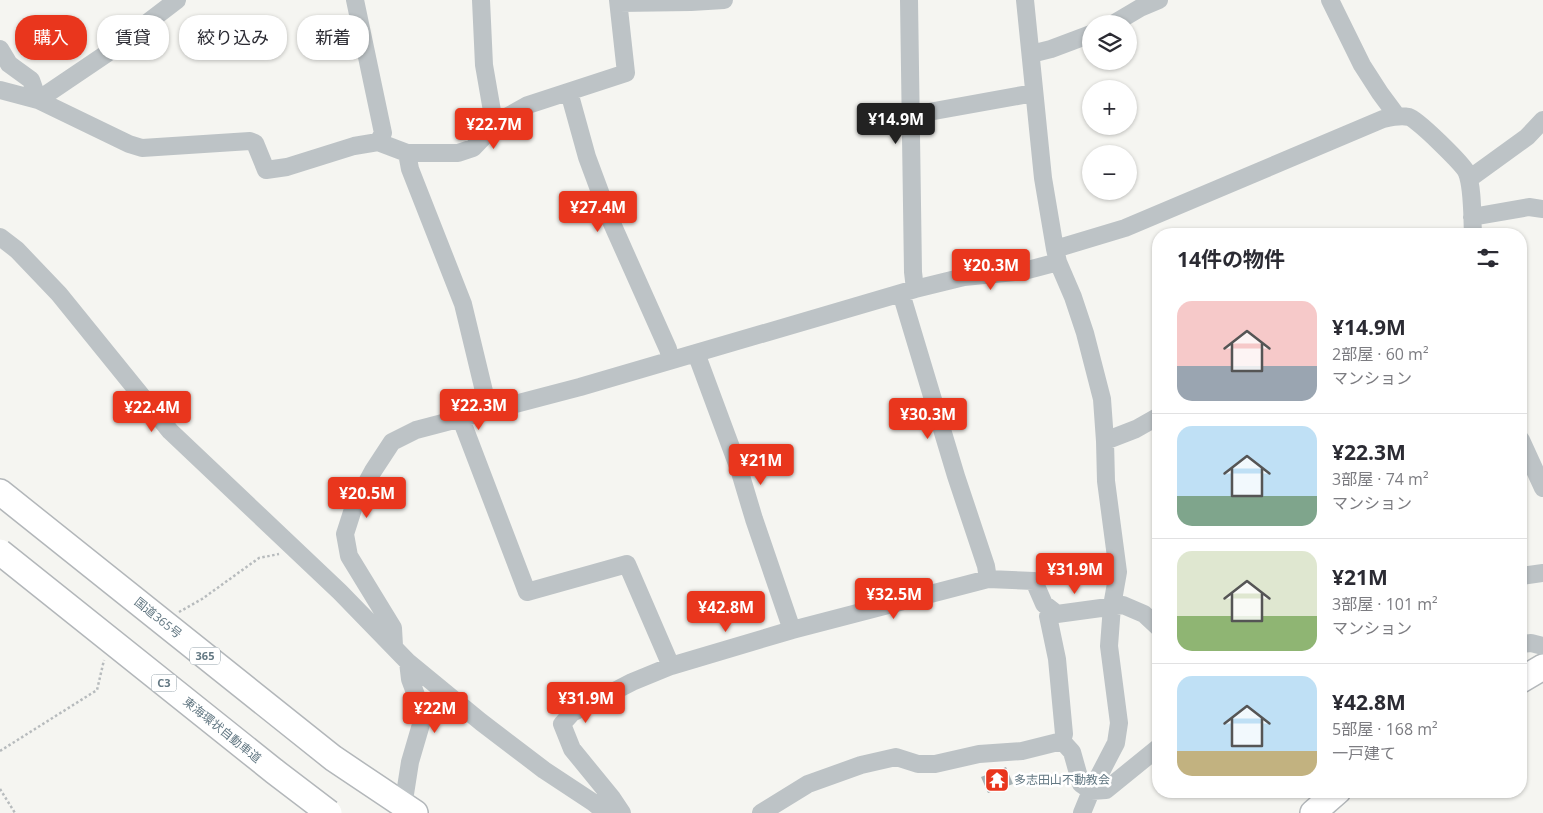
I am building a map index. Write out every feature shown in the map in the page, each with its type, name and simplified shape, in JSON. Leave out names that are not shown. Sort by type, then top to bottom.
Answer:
[{"type":"highway","name":"国道365号","points":[[0,492],[333,758],[406,810]]},
{"type":"highway","name":"東海環状自動車道","points":[[0,552],[329,813]]},
{"type":"highway","points":[[1527,676],[1543,667]]},
{"type":"highway","points":[[1314,813],[1330,798]]},
{"type":"street","points":[[38,100],[108,52],[177,0]]},
{"type":"street","points":[[355,0],[383,133],[378,142]]},
{"type":"street","points":[[481,0],[484,65],[492,111],[499,121]]},
{"type":"street","points":[[0,90],[38,100],[142,148],[250,141],[255,143],[266,170],[287,167],[354,146],[378,142],[407,152],[458,153],[473,148],[499,121],[528,105],[626,73],[618,1],[691,2],[724,0]]},
{"type":"street","points":[[909,0],[913,272],[908,291],[956,476],[986,566],[988,579]]},
{"type":"street","points":[[1025,0],[1043,178],[1057,255],[1073,297],[1102,398],[1106,481],[1118,572],[1112,606],[1109,646],[1119,723],[1116,742],[1090,791],[1082,813]]},
{"type":"street","points":[[1128,15],[1158,0]]},
{"type":"street","points":[[1330,0],[1362,65],[1397,116]]},
{"type":"street","points":[[1031,54],[1082,37]]},
{"type":"street","points":[[0,49],[8,64],[31,80],[38,100]]},
{"type":"street","points":[[569,92],[588,157],[610,219],[668,349],[671,360]]},
{"type":"street","points":[[912,115],[1034,93]]},
{"type":"street","points":[[394,646],[393,628],[349,556],[346,534],[354,506],[373,471],[392,442],[416,430],[489,412],[908,291],[964,278],[1024,272],[1057,255],[1383,119],[1397,116],[1411,117],[1466,170],[1469,179],[1472,226],[1529,207],[1543,209]]},
{"type":"street","points":[[1469,179],[1528,137],[1543,120]]},
{"type":"street","points":[[407,152],[410,170],[463,304],[489,412]]},
{"type":"street","points":[[0,236],[17,250],[58,294],[170,430],[340,592],[408,662],[481,722],[544,770],[606,813]]},
{"type":"street","points":[[696,353],[739,469],[792,630]]},
{"type":"street","points":[[461,419],[527,592],[627,564],[671,666]]},
{"type":"street","points":[[1105,441],[1136,430],[1152,420]]},
{"type":"street","points":[[1527,453],[1543,488]]},
{"type":"street","points":[[1527,575],[1543,573]]},
{"type":"street","points":[[622,813],[572,749],[562,724],[572,713],[632,682],[671,666],[792,630],[988,579],[1034,581],[1044,604],[1057,614],[1123,605],[1144,614],[1152,621]]},
{"type":"street","points":[[1052,610],[1048,616],[1056,659],[1064,734],[1062,741]]},
{"type":"street","points":[[1527,643],[1543,646]]},
{"type":"street","points":[[406,810],[410,762],[422,721],[420,706],[410,679],[408,662]]},
{"type":"street","points":[[1062,741],[1072,752],[1081,784],[1090,791],[1106,790],[1152,753]]},
{"type":"street","points":[[761,813],[808,784],[861,765],[896,757],[918,764],[935,764],[979,754],[1022,751],[1062,741]]},
{"type":"path","points":[[177,614],[202,599],[259,558],[282,554]]},
{"type":"path","points":[[0,751],[97,690],[105,656]]},
{"type":"path","points":[[0,790],[14,813]]},
{"type":"building","name":"多志田山不動教会","points":[[1006,767],[1013,784],[988,793],[981,777]]},
{"type":"place","name":"多志田山不動教会","points":[[997,780]]}]
